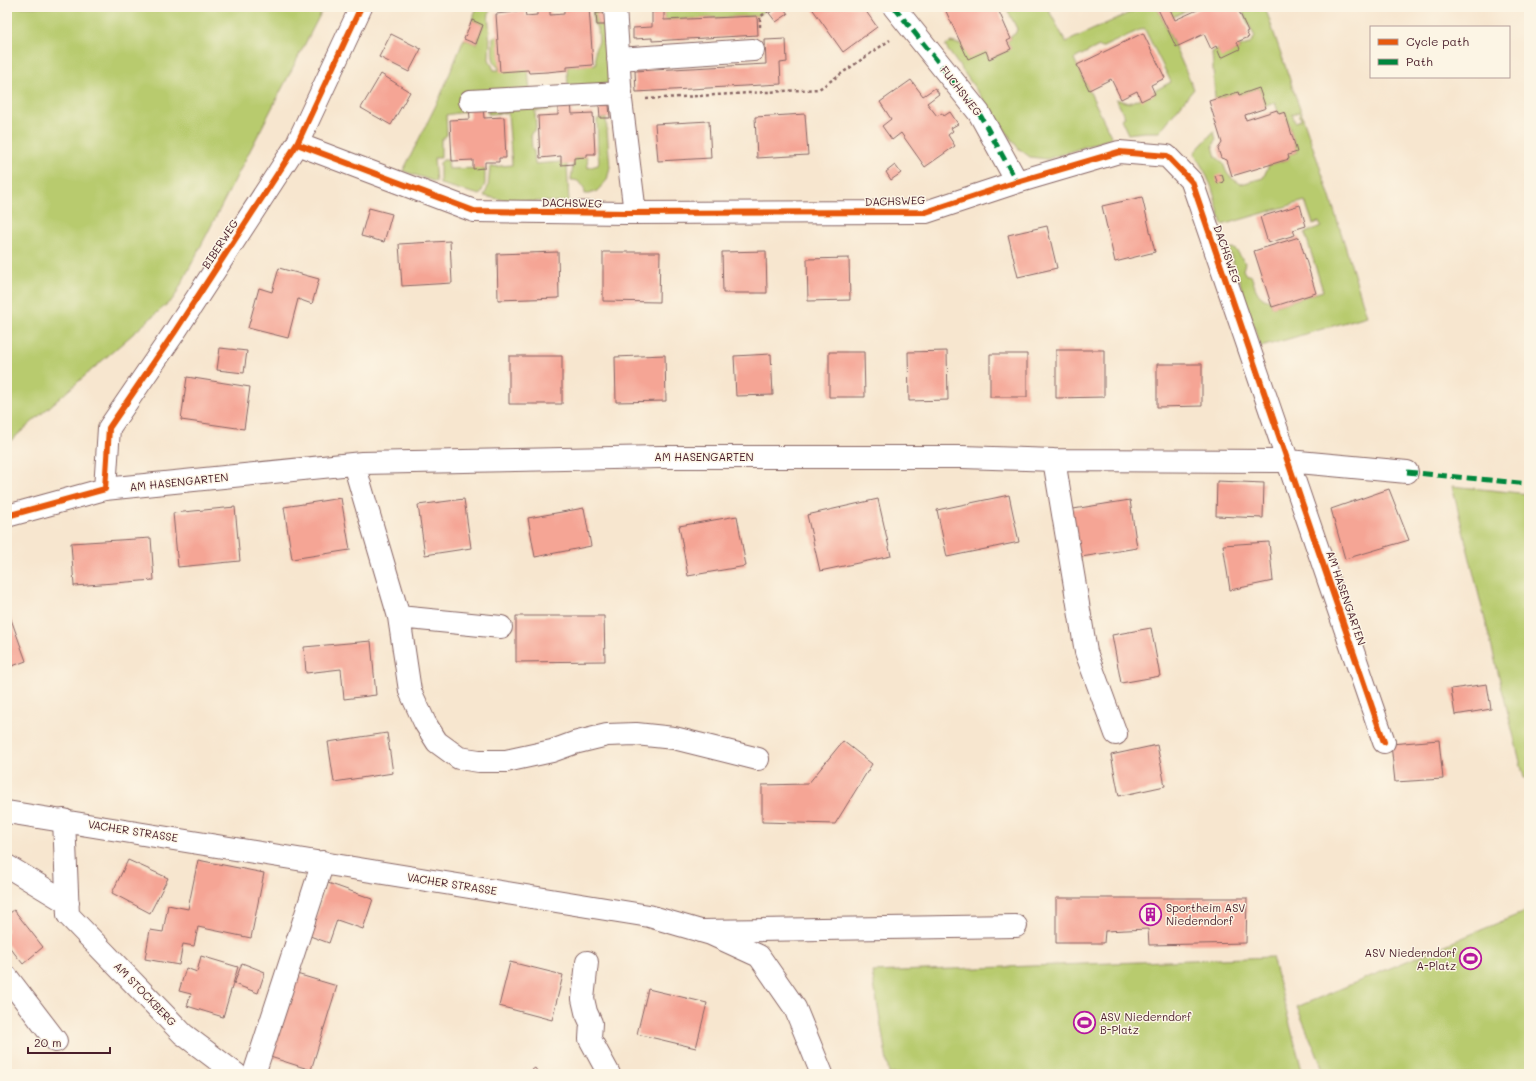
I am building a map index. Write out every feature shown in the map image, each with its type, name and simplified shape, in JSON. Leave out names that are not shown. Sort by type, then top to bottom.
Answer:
[{"type":"street","name":"BIBERWEG","points":[[105,489],[109,428],[174,333],[297,144],[361,7]]},
{"type":"street","points":[[615,7],[621,96],[635,213]]},
{"type":"street","name":"FUCHSWEG","points":[[894,7],[979,113],[1017,182]]},
{"type":"street","points":[[618,59],[753,50]]},
{"type":"street","points":[[470,101],[621,96]]},
{"type":"street","name":"DACHSWEG","points":[[297,144],[474,211],[635,213],[926,212],[1017,182],[1119,152],[1167,156],[1192,182],[1288,461]]},
{"type":"street","name":"AM HASENGARTEN","points":[[7,516],[105,489],[354,464],[668,457],[962,457],[1054,460],[1288,461],[1407,472]]},
{"type":"street","points":[[1054,460],[1086,652],[1116,734]]},
{"type":"street","name":"AM HASENGARTEN","points":[[1288,461],[1384,742]]},
{"type":"street","points":[[354,464],[399,617],[410,691],[425,723],[437,742],[459,758],[479,761],[506,762],[552,751],[574,743],[607,735],[636,734],[674,738],[758,759]]},
{"type":"street","points":[[399,617],[501,627]]},
{"type":"street","name":"VACHER STRASSE","points":[[7,812],[64,820],[649,916],[711,934],[759,956],[796,1008],[822,1074]]},
{"type":"street","name":"AM STOCKBERG","points":[[64,820],[68,915],[183,1034],[226,1070]]},
{"type":"street","points":[[254,1074],[323,862]]},
{"type":"street","points":[[7,866],[68,903]]},
{"type":"street","points":[[700,931],[1016,926]]},
{"type":"street","points":[[587,962],[583,999],[586,1012],[591,1023],[590,1039],[609,1074]]},
{"type":"street","points":[[7,977],[56,1041]]},
{"type":"path","points":[[621,96],[819,89],[909,27]]},
{"type":"green space","points":[[7,7],[324,7],[174,298],[7,444]]},
{"type":"green space","points":[[477,7],[492,7],[489,14],[489,59],[494,70],[499,70],[493,58],[493,37],[496,36],[528,70],[530,92],[464,95],[464,112],[446,115],[447,135],[441,140],[441,158],[434,158],[436,182],[403,171],[440,97],[464,39],[476,44],[483,25],[472,20]]},
{"type":"green space","points":[[593,7],[606,7],[606,13],[596,14],[597,25],[607,25],[610,86],[568,89],[567,67],[596,64],[595,49],[599,42],[598,29],[593,23]]},
{"type":"green space","points":[[651,7],[769,7],[757,16],[664,20],[664,11],[652,12]]},
{"type":"green space","points":[[1006,7],[1047,7],[1066,42],[1142,7],[1157,7],[1194,89],[1159,132],[1128,134],[1121,119],[1125,117],[1116,99],[1129,103],[1155,94],[1154,91],[1171,82],[1144,28],[1101,48],[1099,46],[1074,59],[1112,138],[1047,159],[1030,157],[1018,148],[945,46],[951,42],[986,51],[990,59],[1011,49],[1007,41],[1011,39],[1010,36],[1015,34],[1017,29]]},
{"type":"green space","points":[[1169,7],[1193,7],[1173,17]]},
{"type":"green space","points":[[1246,7],[1265,7],[1329,194],[1367,316],[1261,347],[1229,249],[1233,248],[1237,251],[1245,263],[1243,270],[1246,275],[1251,275],[1259,294],[1270,301],[1272,307],[1323,291],[1305,233],[1321,227],[1319,222],[1313,224],[1305,201],[1222,225],[1212,188],[1194,153],[1214,131],[1216,140],[1213,146],[1216,157],[1222,163],[1227,173],[1241,184],[1263,178],[1269,165],[1289,159],[1288,155],[1297,152],[1285,112],[1279,114],[1275,103],[1265,106],[1259,88],[1239,95],[1238,92],[1215,99],[1212,52],[1217,49],[1222,57],[1240,49],[1239,47],[1249,44],[1255,37],[1241,9]],"holes":[[[1299,112],[1301,120],[1295,122],[1292,114]]]},
{"type":"green space","points":[[551,100],[551,110],[535,111],[536,129],[531,133],[532,150],[534,151],[535,164],[561,162],[567,164],[569,202],[515,201],[484,196],[488,187],[490,167],[512,165],[508,113],[488,114],[488,103]]},
{"type":"green space","points":[[606,118],[610,167],[607,180],[597,191],[585,194],[584,188],[579,182],[571,180],[574,158],[587,157],[588,168],[598,165],[597,119]]},
{"type":"green space","points":[[443,160],[448,160],[449,169],[485,168],[485,184],[480,195],[440,184],[440,163]]},
{"type":"green space","points":[[1452,486],[1529,494],[1529,778],[1524,778]]},
{"type":"green space","name":"ASV Niederndorf A-Platz","points":[[1529,910],[1529,1074],[1325,1074],[1297,1007]]},
{"type":"green space","name":"ASV Niederndorf B-Platz","points":[[1272,957],[1303,1074],[889,1074],[872,972]]},
{"type":"building","points":[[550,7],[550,15],[564,14],[564,7],[589,7],[593,65],[567,67],[567,70],[547,72],[529,73],[528,70],[500,72],[496,14],[525,11],[526,16],[537,15],[537,9]]},
{"type":"building","points":[[779,7],[783,7],[788,14],[776,22],[769,13]]},
{"type":"building","points":[[811,7],[863,7],[877,27],[843,52]]},
{"type":"building","points":[[944,7],[997,7],[1011,39],[1007,41],[1011,49],[989,59],[986,51],[968,59]]},
{"type":"building","points":[[1157,7],[1169,7],[1175,20],[1204,7],[1237,7],[1248,31],[1246,32],[1249,37],[1237,42],[1240,49],[1221,58],[1216,46],[1211,49],[1204,34],[1176,47]]},
{"type":"building","points":[[664,11],[664,20],[757,16],[758,35],[652,41],[652,38],[633,39],[633,28],[652,27],[652,12]]},
{"type":"building","points":[[596,13],[606,13],[607,25],[597,25]]},
{"type":"building","points":[[472,20],[483,25],[476,44],[464,39]]},
{"type":"building","points":[[1143,33],[1165,78],[1151,85],[1155,94],[1141,101],[1137,91],[1121,99],[1111,79],[1089,90],[1077,65]]},
{"type":"building","points":[[391,34],[421,49],[409,72],[379,57]]},
{"type":"building","points":[[786,39],[787,62],[780,63],[781,84],[636,92],[635,71],[766,64],[765,40]]},
{"type":"building","points":[[381,74],[410,92],[391,125],[361,108]]},
{"type":"building","points":[[911,80],[923,96],[935,88],[939,94],[927,103],[937,116],[942,113],[944,116],[950,112],[958,124],[951,128],[953,131],[948,135],[955,146],[925,167],[901,133],[892,140],[882,126],[891,119],[880,102]]},
{"type":"building","points":[[1259,88],[1266,108],[1245,115],[1246,120],[1277,110],[1279,114],[1285,112],[1297,152],[1288,155],[1289,159],[1232,176],[1227,160],[1221,158],[1218,149],[1222,143],[1209,101],[1238,92],[1239,95]]},
{"type":"building","points":[[558,102],[571,102],[572,114],[593,113],[595,154],[587,154],[587,157],[574,158],[574,164],[561,165],[561,156],[540,158],[538,116],[558,115]]},
{"type":"building","points":[[599,105],[609,105],[610,118],[600,118]]},
{"type":"building","points":[[469,106],[483,106],[484,118],[504,117],[506,158],[499,158],[499,162],[485,162],[485,168],[473,169],[473,160],[452,161],[450,120],[470,119]]},
{"type":"building","points":[[805,114],[808,155],[757,158],[755,117]]},
{"type":"building","points":[[709,121],[711,158],[658,161],[655,124]]},
{"type":"building","points":[[895,165],[901,173],[891,180],[886,172]]},
{"type":"building","points":[[1222,174],[1224,182],[1218,184],[1215,176]]},
{"type":"building","points":[[1142,197],[1155,252],[1115,262],[1102,206]]},
{"type":"building","points":[[1300,205],[1306,226],[1293,230],[1295,235],[1268,243],[1260,217]]},
{"type":"building","points":[[369,208],[392,214],[384,242],[361,236]]},
{"type":"building","points":[[1047,226],[1057,268],[1018,277],[1008,235]]},
{"type":"building","points":[[1299,237],[1316,293],[1272,307],[1254,251]]},
{"type":"building","points":[[450,241],[452,283],[402,286],[399,244]]},
{"type":"building","points":[[766,251],[767,293],[723,293],[722,252]]},
{"type":"building","points":[[558,252],[559,298],[498,300],[497,254]]},
{"type":"building","points":[[603,252],[660,252],[659,302],[603,301]]},
{"type":"building","points":[[849,258],[850,300],[808,301],[807,259]]},
{"type":"building","points":[[279,268],[319,279],[312,304],[298,299],[288,338],[248,328],[259,288],[272,292]]},
{"type":"building","points":[[220,348],[247,351],[244,373],[217,370]]},
{"type":"building","points":[[1056,350],[1104,350],[1104,397],[1056,398]]},
{"type":"building","points":[[947,351],[948,400],[909,401],[908,352]]},
{"type":"building","points":[[829,352],[864,352],[865,397],[829,397]]},
{"type":"building","points":[[771,354],[773,395],[736,396],[734,356]]},
{"type":"building","points":[[990,354],[1027,354],[1027,397],[990,397]]},
{"type":"building","points":[[665,355],[666,401],[616,402],[615,357]]},
{"type":"building","points":[[509,356],[562,356],[562,404],[509,404]]},
{"type":"building","points":[[1157,364],[1202,364],[1202,406],[1157,407]]},
{"type":"building","points":[[187,377],[250,387],[244,429],[181,420]]},
{"type":"building","points":[[1217,481],[1264,483],[1263,518],[1216,516]]},
{"type":"building","points":[[1389,489],[1409,540],[1345,559],[1331,509]]},
{"type":"building","points":[[1009,495],[1019,542],[947,557],[937,510]]},
{"type":"building","points":[[341,498],[350,550],[292,559],[284,507]]},
{"type":"building","points":[[464,499],[471,548],[425,555],[418,505]]},
{"type":"building","points":[[878,499],[891,556],[820,571],[807,515]]},
{"type":"building","points":[[1130,500],[1137,548],[1075,558],[1067,510]]},
{"type":"building","points":[[235,507],[240,561],[178,567],[173,513]]},
{"type":"building","points":[[584,508],[591,546],[535,557],[528,518]]},
{"type":"building","points":[[737,516],[746,566],[688,576],[679,526]]},
{"type":"building","points":[[151,538],[154,580],[74,586],[71,543]]},
{"type":"building","points":[[1269,542],[1273,581],[1230,590],[1223,545]]},
{"type":"building","points":[[7,608],[26,661],[7,668]]},
{"type":"building","points":[[516,616],[604,616],[605,661],[516,662]]},
{"type":"building","points":[[1151,628],[1160,676],[1121,683],[1112,635]]},
{"type":"building","points":[[371,641],[376,695],[344,699],[341,669],[306,673],[304,647]]},
{"type":"building","points":[[1487,684],[1491,709],[1455,715],[1451,689]]},
{"type":"building","points":[[387,733],[393,773],[334,782],[328,742]]},
{"type":"building","points":[[1439,740],[1443,779],[1395,782],[1391,744]]},
{"type":"building","points":[[843,741],[872,764],[835,824],[762,822],[762,785],[808,784]]},
{"type":"building","points":[[1157,745],[1165,786],[1119,796],[1111,755]]},
{"type":"building","points":[[128,860],[168,878],[150,913],[112,893]]},
{"type":"building","points":[[198,860],[264,873],[251,938],[198,927],[194,946],[183,944],[179,965],[145,959],[150,930],[163,932],[168,905],[188,909]]},
{"type":"building","points":[[328,883],[373,899],[363,929],[337,920],[329,943],[310,936]]},
{"type":"building","name":"Sportheim ASV Niederndorf","points":[[1056,898],[1247,898],[1246,943],[1149,945],[1148,929],[1105,931],[1104,943],[1056,943]]},
{"type":"building","points":[[14,910],[43,947],[23,964],[7,944],[7,915]]},
{"type":"building","points":[[201,956],[238,967],[223,1017],[187,1006],[191,994],[179,991],[186,968],[197,972]]},
{"type":"building","points":[[510,962],[563,975],[552,1020],[499,1006]]},
{"type":"building","points":[[242,963],[265,972],[258,993],[234,984]]},
{"type":"building","points":[[290,972],[337,986],[311,1070],[264,1055]]},
{"type":"building","points":[[648,989],[707,1003],[696,1048],[637,1034]]},
{"type":"building","points":[[535,1068],[539,1074],[526,1074]]},
{"type":"marked path","points":[[894,7],[979,113],[1017,182]]},
{"type":"marked path","points":[[1407,472],[1529,484]]},
{"type":"cycle path","points":[[7,516],[105,489],[109,428],[174,333],[297,144],[361,7]]},
{"type":"cycle path","points":[[297,144],[474,211],[628,213],[926,212],[1017,182],[1119,152],[1167,156],[1192,182],[1384,742]]},
{"type":"place","name":"Sportheim ASV Niederndorf","points":[[1151,914]]},
{"type":"place","name":"ASV Niederndorf A-Platz","points":[[1471,959]]},
{"type":"place","name":"ASV Niederndorf B-Platz","points":[[1085,1023]]}]
